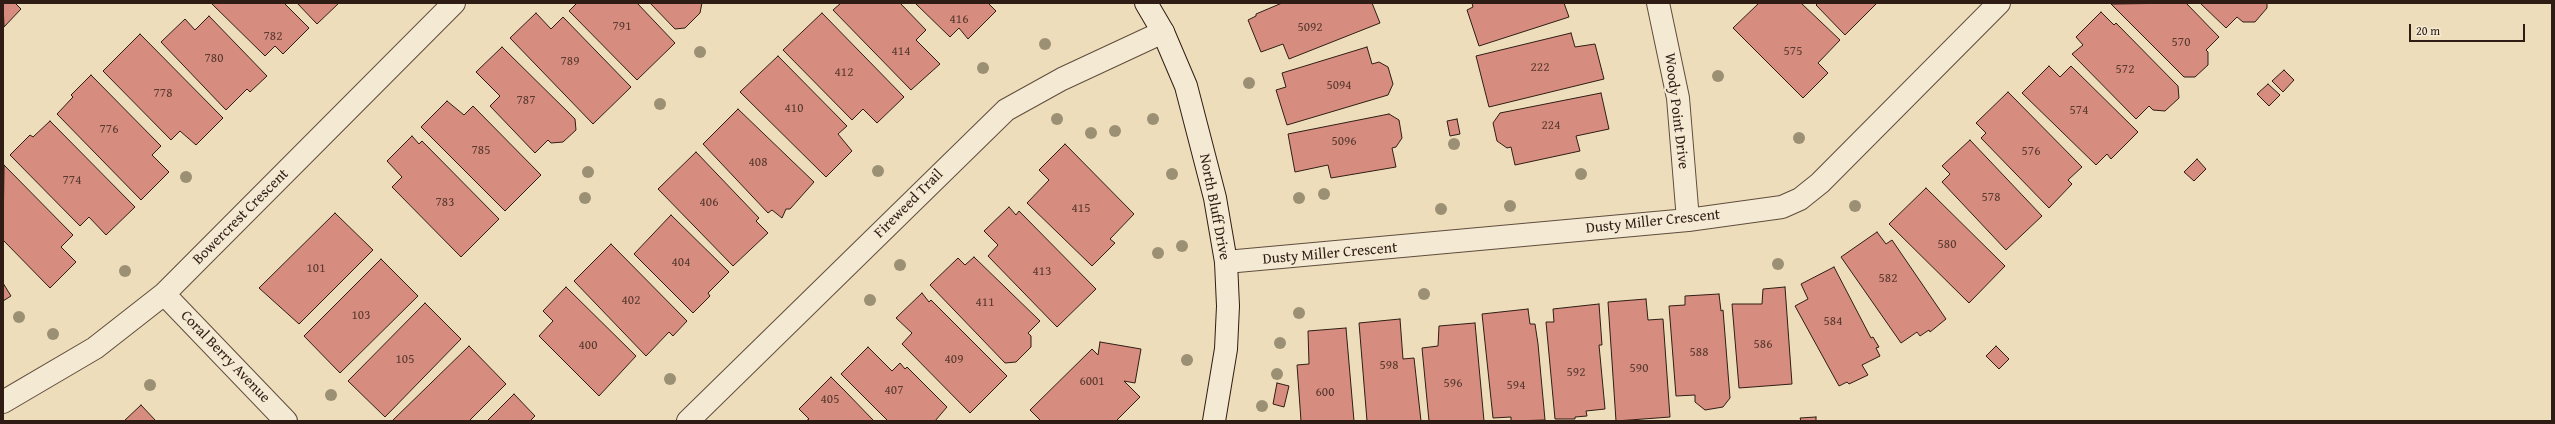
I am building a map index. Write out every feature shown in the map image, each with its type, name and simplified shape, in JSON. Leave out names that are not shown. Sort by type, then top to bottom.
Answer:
[{"type":"street","name":"Bowercrest Crescent","points":[[3,402],[95,348],[164,294],[454,3]]},
{"type":"street","name":"North Bluff Drive","points":[[1146,3],[1163,32],[1186,86],[1202,142],[1215,198],[1226,262],[1228,306],[1226,349],[1214,421]]},
{"type":"street","name":"Woody Point Drive","points":[[1658,3],[1678,98],[1688,220]]},
{"type":"street","name":"Dusty Miller Crescent","points":[[1226,262],[1688,220],[1782,207],[1800,199],[1820,183],[1999,3]]},
{"type":"street","name":"Fireweed Trail","points":[[688,421],[1006,110],[1062,79],[1163,32]]},
{"type":"street","name":"Coral Berry Avenue","points":[[164,294],[286,421]]},
{"type":"building","points":[[3,3],[15,3],[21,9],[4,27]]},
{"type":"building","points":[[211,3],[284,3],[309,28],[283,54],[275,46],[265,56]]},
{"type":"building","points":[[297,3],[339,3],[317,24]]},
{"type":"building","points":[[577,3],[637,3],[675,43],[637,80],[569,11]]},
{"type":"building","points":[[650,3],[702,3],[700,13],[685,28],[675,29]]},
{"type":"building","points":[[841,3],[900,3],[926,30],[916,40],[940,64],[911,90],[833,10]]},
{"type":"building","points":[[915,3],[988,3],[996,11],[968,39],[959,28],[950,37]]},
{"type":"building","points":[[1282,3],[1372,3],[1380,23],[1289,59],[1283,44],[1261,52],[1248,20],[1256,16],[1256,14]]},
{"type":"building","points":[[1472,3],[1564,3],[1569,17],[1479,46],[1467,10],[1473,7]]},
{"type":"building","points":[[1757,3],[1801,3],[1840,40],[1818,63],[1828,73],[1803,98],[1733,28],[1758,4]]},
{"type":"building","points":[[1818,3],[1877,3],[1845,35],[1816,5]]},
{"type":"building","points":[[2186,3],[2219,37],[2206,50],[2208,52],[2208,65],[2195,77],[2184,77],[2111,4]]},
{"type":"building","points":[[2200,3],[2267,3],[2267,8],[2255,22],[2243,22],[2237,17],[2226,28]]},
{"type":"building","points":[[2101,12],[2114,25],[2116,23],[2178,86],[2179,98],[2165,111],[2153,110],[2149,106],[2136,119],[2072,54],[2083,45],[2076,37]]},
{"type":"building","points":[[536,13],[551,29],[563,17],[631,87],[593,124],[510,38]]},
{"type":"building","points":[[822,13],[904,97],[877,123],[863,109],[852,120],[783,50]]},
{"type":"building","points":[[209,16],[267,76],[250,92],[247,89],[226,110],[161,42],[185,19],[195,30]]},
{"type":"building","points":[[1571,33],[1575,47],[1595,44],[1604,79],[1489,107],[1476,56]]},
{"type":"building","points":[[140,34],[223,118],[196,145],[180,131],[171,140],[103,71]]},
{"type":"building","points":[[502,47],[575,119],[576,130],[563,142],[551,143],[548,140],[535,153],[490,106],[500,96],[476,72]]},
{"type":"building","points":[[1367,47],[1372,64],[1379,62],[1388,67],[1393,84],[1388,95],[1287,125],[1276,90],[1286,87],[1282,73]]},
{"type":"building","points":[[778,56],[847,126],[838,134],[852,151],[826,177],[740,92]]},
{"type":"building","points":[[2049,66],[2060,77],[2071,66],[2138,132],[2111,159],[2107,154],[2096,165],[2022,93]]},
{"type":"building","points":[[2284,70],[2294,80],[2283,92],[2272,81]]},
{"type":"building","points":[[91,75],[161,146],[152,155],[169,172],[141,200],[57,114],[73,97],[71,95]]},
{"type":"building","points":[[2268,84],[2280,95],[2269,106],[2257,94]]},
{"type":"building","points":[[2008,92],[2082,167],[2068,180],[2072,184],[2049,208],[1981,138],[1986,133],[1976,123]]},
{"type":"building","points":[[1601,93],[1609,129],[1576,136],[1580,151],[1515,165],[1511,147],[1507,148],[1497,141],[1493,123],[1500,113]]},
{"type":"building","points":[[447,101],[464,115],[473,106],[541,175],[505,211],[421,127]]},
{"type":"building","points":[[738,109],[814,182],[790,209],[786,209],[782,218],[772,210],[768,213],[703,144]]},
{"type":"building","points":[[1389,114],[1399,120],[1402,138],[1396,147],[1392,148],[1396,167],[1331,178],[1328,165],[1295,172],[1288,134]]},
{"type":"building","points":[[1457,119],[1460,134],[1450,136],[1447,121]]},
{"type":"building","points":[[50,121],[135,207],[106,235],[89,217],[80,226],[10,155],[30,135],[33,137]]},
{"type":"building","points":[[412,136],[419,144],[422,141],[499,219],[461,257],[392,187],[402,177],[387,161]]},
{"type":"building","points":[[1970,140],[2042,216],[2006,250],[1942,182],[1950,174],[1942,166]]},
{"type":"building","points":[[1065,144],[1134,214],[1110,239],[1115,243],[1092,266],[1027,203],[1049,180],[1039,170]]},
{"type":"building","points":[[696,152],[759,218],[756,221],[768,233],[733,266],[658,189]]},
{"type":"building","points":[[2197,159],[2206,169],[2194,181],[2184,172]]},
{"type":"building","points":[[4,165],[73,235],[61,247],[76,262],[50,288],[3,240]]},
{"type":"building","points":[[1926,188],[2005,266],[1969,303],[1889,224]]},
{"type":"building","points":[[1009,207],[1016,215],[1019,211],[1096,289],[1057,327],[988,256],[998,245],[984,231]]},
{"type":"building","points":[[335,213],[373,250],[299,324],[259,288]]},
{"type":"building","points":[[671,215],[729,272],[708,293],[710,296],[693,313],[634,254]]},
{"type":"building","points":[[1877,232],[1886,244],[1892,240],[1946,319],[1930,332],[1929,330],[1920,336],[1917,332],[1901,343],[1841,257]]},
{"type":"building","points":[[611,244],[687,321],[673,336],[669,332],[646,356],[574,281]]},
{"type":"building","points":[[974,257],[1040,321],[1028,333],[1031,336],[1031,347],[1016,362],[1005,363],[930,285],[958,258],[965,265]]},
{"type":"building","points":[[381,259],[418,296],[340,373],[304,336]]},
{"type":"building","points":[[1834,267],[1871,338],[1873,337],[1879,347],[1876,348],[1880,356],[1862,365],[1868,375],[1849,384],[1847,382],[1839,386],[1795,306],[1808,299],[1801,284]]},
{"type":"building","points":[[3,283],[11,296],[3,301]]},
{"type":"building","points":[[566,287],[636,356],[599,396],[539,336],[553,321],[543,311]]},
{"type":"building","points":[[1785,287],[1792,384],[1739,388],[1732,304],[1762,304],[1763,289]]},
{"type":"building","points":[[922,293],[929,302],[931,300],[1007,376],[970,413],[902,344],[912,333],[896,318]]},
{"type":"building","points":[[1719,294],[1721,311],[1723,310],[1730,398],[1723,407],[1705,410],[1695,402],[1695,395],[1676,396],[1669,306],[1685,305],[1685,296]]},
{"type":"building","points":[[1646,299],[1648,320],[1663,319],[1670,417],[1616,421],[1608,302]]},
{"type":"building","points":[[425,303],[461,339],[385,417],[348,381]]},
{"type":"building","points":[[1599,304],[1602,345],[1599,345],[1605,409],[1586,411],[1587,416],[1575,417],[1575,419],[1555,419],[1546,322],[1554,322],[1553,309]]},
{"type":"building","points":[[1528,309],[1530,324],[1535,324],[1545,420],[1511,421],[1511,417],[1493,418],[1482,314]]},
{"type":"building","points":[[1400,319],[1403,359],[1414,358],[1421,421],[1367,421],[1359,323]]},
{"type":"building","points":[[1475,323],[1484,421],[1429,421],[1422,348],[1438,346],[1439,326]]},
{"type":"building","points":[[1346,328],[1354,421],[1301,421],[1297,365],[1309,364],[1308,331]]},
{"type":"building","points":[[1100,342],[1141,349],[1135,383],[1124,381],[1140,397],[1116,421],[1041,421],[1030,410],[1092,349],[1098,355]]},
{"type":"building","points":[[469,346],[506,384],[469,421],[392,421]]},
{"type":"building","points":[[1996,346],[2009,359],[1999,369],[1986,356]]},
{"type":"building","points":[[868,347],[892,371],[900,363],[905,369],[907,367],[947,407],[935,421],[888,421],[841,374]]},
{"type":"building","points":[[831,377],[874,421],[806,421],[809,419],[799,409]]},
{"type":"building","points":[[1277,383],[1289,386],[1284,407],[1273,404]]},
{"type":"building","points":[[514,394],[535,416],[530,421],[487,421]]},
{"type":"building","points":[[141,405],[156,421],[124,421]]},
{"type":"building","points":[[1816,417],[1816,421],[1801,421],[1800,418]]}]
